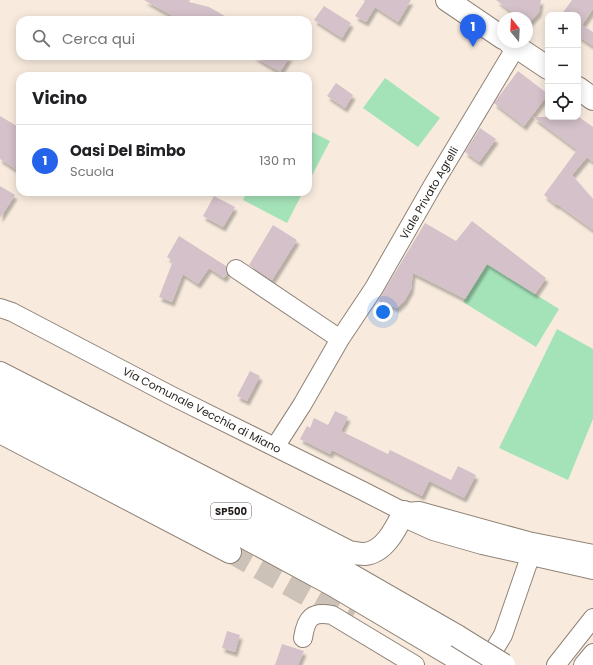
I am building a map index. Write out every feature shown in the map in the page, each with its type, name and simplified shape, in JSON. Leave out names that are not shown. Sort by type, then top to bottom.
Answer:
[{"type":"main road","points":[[447,0],[497,34]]},
{"type":"main road","points":[[518,48],[545,66]]},
{"type":"main road","points":[[581,90],[593,99]]},
{"type":"main road","points":[[0,373],[349,552],[365,554],[377,549],[392,534],[404,512]]},
{"type":"main road","name":"SP500","points":[[0,393],[278,535],[344,571],[452,644],[468,665]]},
{"type":"main road","name":"SP500","points":[[0,413],[246,538],[333,586],[452,644],[504,665]]},
{"type":"main road","points":[[0,432],[230,552]]},
{"type":"street","name":"Viale Privato Agrelli","points":[[275,448],[340,339],[374,288],[433,185],[506,48]]},
{"type":"street","points":[[236,269],[340,339]]},
{"type":"street","name":"Via Comunale Vecchia di Miano","points":[[0,308],[12,312],[172,396],[404,512],[411,521],[433,531],[530,557],[593,570]]},
{"type":"street","name":"Via Comunale Vecchia di Miano","points":[[404,512],[419,511],[492,532],[593,554]]},
{"type":"street","points":[[485,665],[503,635],[530,557]]},
{"type":"street","points":[[302,638],[308,620],[314,615],[322,613],[332,614],[415,665]]},
{"type":"street","points":[[556,665],[593,618]]},
{"type":"street","points":[[583,665],[593,652]]},
{"type":"green space","points":[[385,78],[440,118],[418,147],[363,108]]},
{"type":"green space","points":[[312,132],[330,141],[312,175]]},
{"type":"green space","points":[[245,196],[301,196],[287,223],[243,200]]},
{"type":"green space","points":[[487,264],[559,309],[536,347],[463,302]]},
{"type":"green space","points":[[557,329],[593,349],[593,419],[568,480],[499,448]]},
{"type":"building","points":[[144,0],[190,0],[189,2],[209,7],[225,16],[173,16]]},
{"type":"building","points":[[363,0],[411,0],[398,22],[375,7],[366,22],[355,16],[365,1]]},
{"type":"building","points":[[496,0],[541,0],[539,12],[533,19],[533,12],[512,12]]},
{"type":"building","points":[[572,0],[593,0],[593,9],[582,25],[593,32],[593,46],[581,38],[581,12],[563,12]]},
{"type":"building","points":[[324,6],[351,23],[342,38],[314,20]]},
{"type":"building","points":[[260,60],[288,60],[280,72]]},
{"type":"building","points":[[518,71],[545,92],[545,98],[524,126],[494,103]]},
{"type":"building","points":[[336,83],[353,95],[345,108],[327,96]]},
{"type":"building","points":[[0,116],[16,126],[16,169],[0,159]]},
{"type":"building","points":[[533,117],[545,117],[545,120],[581,120],[581,118],[593,127],[593,162],[587,157],[572,175],[593,199],[593,230],[544,195],[577,150]]},
{"type":"building","points":[[480,128],[496,139],[479,162],[465,152]]},
{"type":"building","points":[[0,186],[15,195],[0,218]]},
{"type":"building","points":[[214,196],[235,207],[223,227],[203,216]]},
{"type":"building","points":[[472,221],[546,278],[535,294],[487,264],[465,299],[413,273],[411,289],[405,300],[397,308],[378,301],[425,223],[456,241]]},
{"type":"building","points":[[273,225],[297,240],[272,280],[249,265]]},
{"type":"building","points":[[179,236],[226,266],[227,274],[224,278],[209,268],[198,284],[183,274],[172,302],[159,297],[173,261],[167,257]]},
{"type":"building","points":[[250,371],[260,376],[247,401],[237,396]]},
{"type":"building","points":[[335,411],[348,417],[341,431],[388,454],[390,450],[451,480],[458,466],[476,475],[464,498],[429,481],[422,496],[332,450],[330,454],[300,439],[307,426],[310,428],[314,418],[328,425]]},
{"type":"building","points":[[227,631],[240,635],[235,652],[222,648]]},
{"type":"building","points":[[282,644],[304,651],[298,665],[275,665]]},
{"type":"tunnel","points":[[230,552],[351,620]]},
{"type":"place","name":"Oasi Del Bimbo","points":[[473,47]]}]
